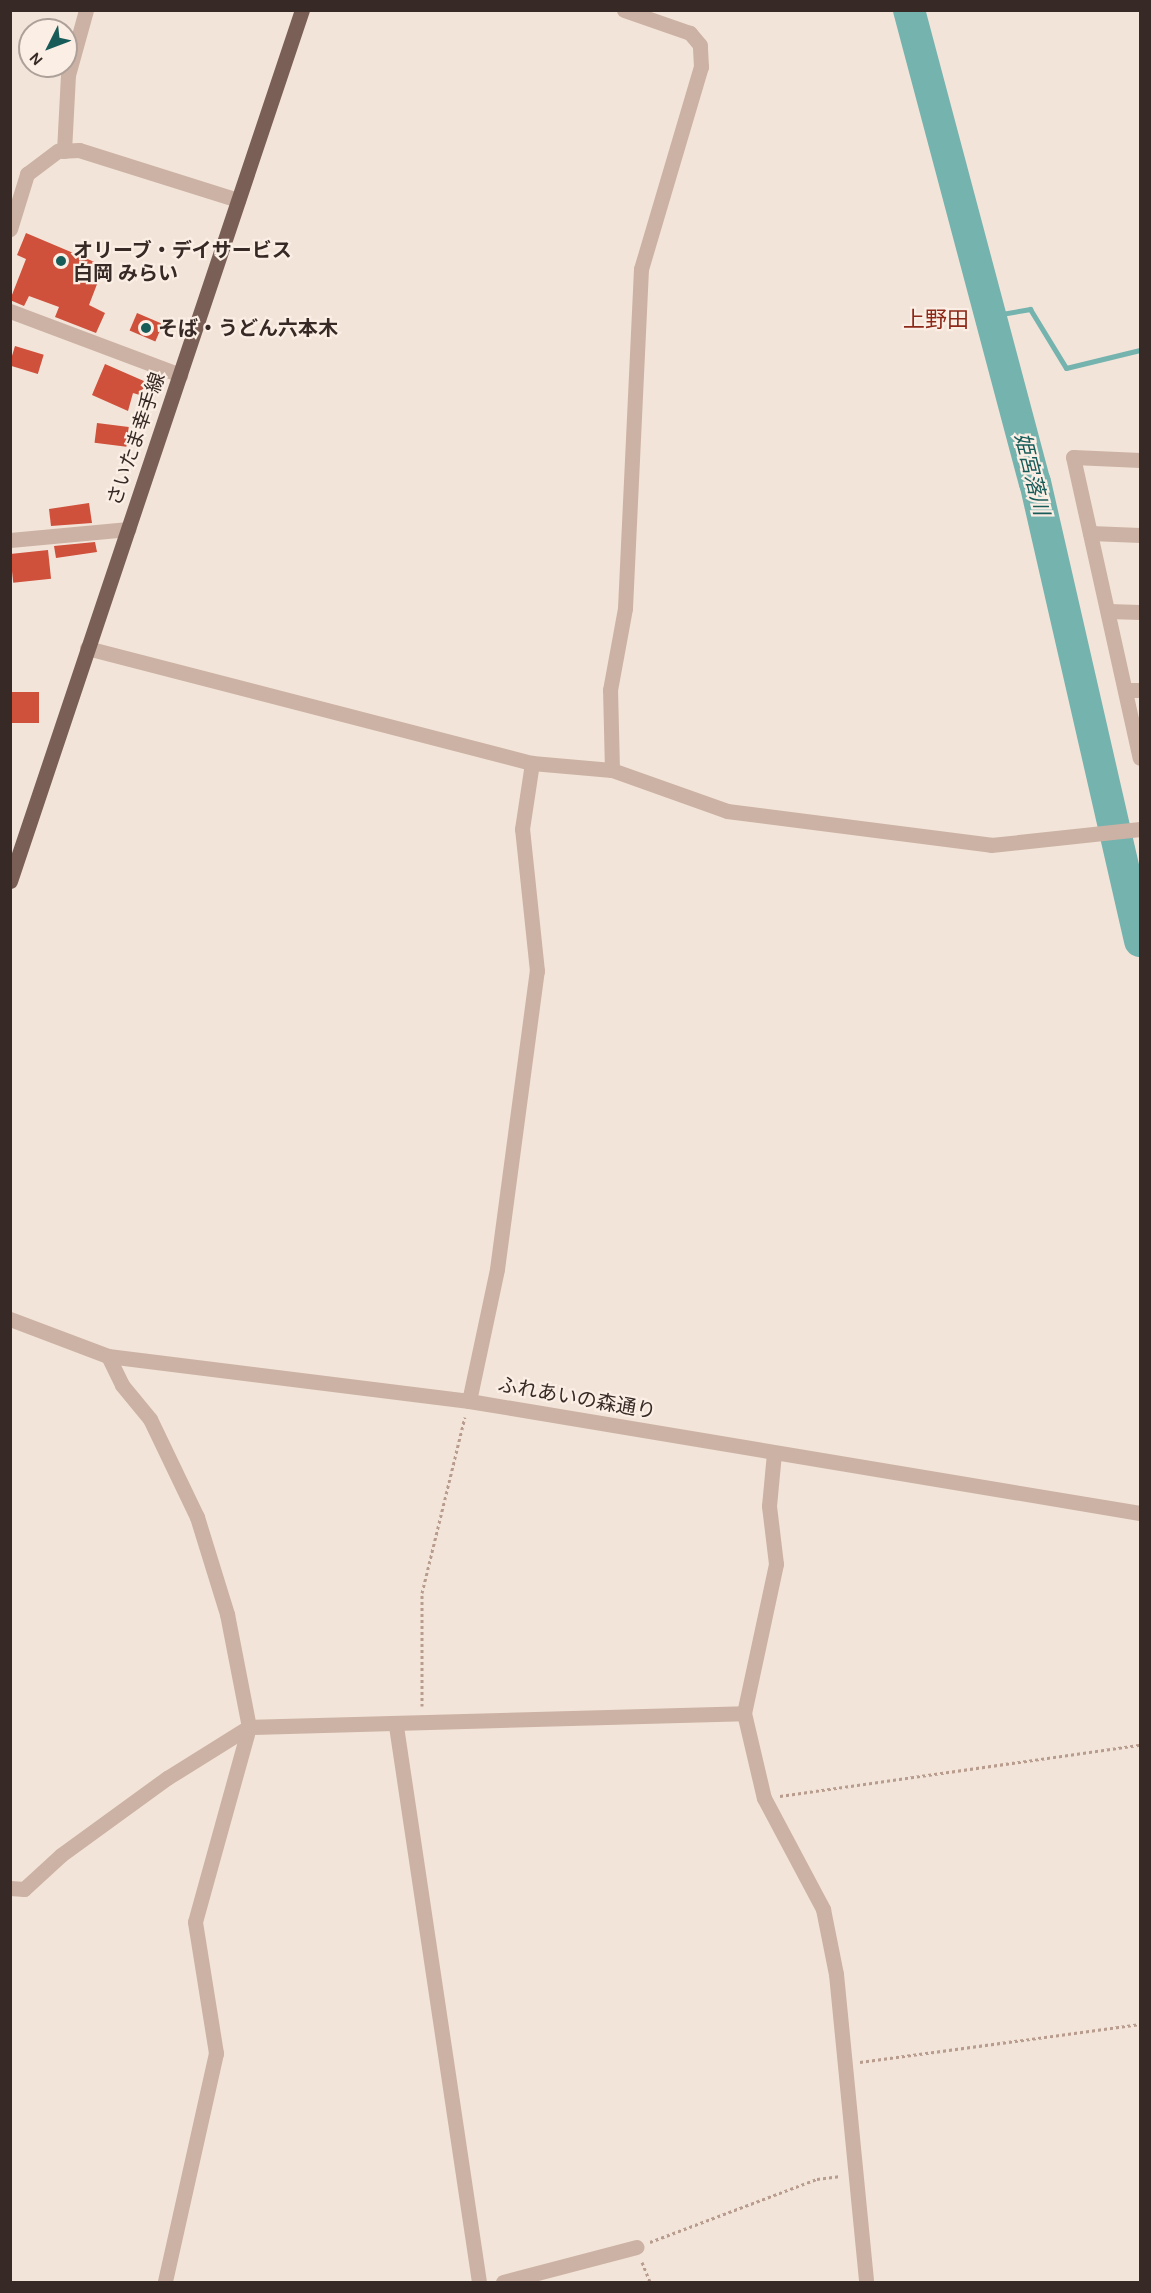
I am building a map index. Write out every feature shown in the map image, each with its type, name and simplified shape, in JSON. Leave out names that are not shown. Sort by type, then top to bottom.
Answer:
[{"type":"main road","name":"さいたま幸手線","points":[[10,882],[302,10]]},
{"type":"street","points":[[64,151],[68,75],[86,10]]},
{"type":"street","points":[[612,770],[610,690],[625,608],[641,269],[701,67],[700,45],[690,33],[624,10]]},
{"type":"street","points":[[10,229],[27,174],[64,151],[79,150],[238,200]]},
{"type":"street","points":[[10,311],[180,375]]},
{"type":"street","points":[[1140,460],[1072,458],[1108,611],[1133,690],[1140,756]]},
{"type":"street","points":[[10,540],[128,529]]},
{"type":"street","points":[[1090,533],[1140,535]]},
{"type":"street","points":[[1108,611],[1140,612]]},
{"type":"street","points":[[87,648],[532,763],[612,770],[727,811],[991,845],[1140,829]]},
{"type":"street","points":[[469,1401],[497,1269],[537,971],[522,829],[532,763]]},
{"type":"street","name":"ふれあいの森通り","points":[[10,1319],[108,1356],[469,1401],[1140,1514]]},
{"type":"street","points":[[108,1356],[122,1385],[150,1419],[197,1516],[227,1614],[249,1727],[195,1922],[216,2054],[165,2283]]},
{"type":"street","points":[[774,1453],[769,1506],[777,1564],[744,1713],[764,1798],[823,1909],[846,2064],[854,2175],[866,2283]]},
{"type":"street","points":[[10,1888],[24,1889],[61,1855],[167,1778],[249,1727],[422,1725],[549,1715],[744,1713]]},
{"type":"street","points":[[396,1726],[479,2283]]},
{"type":"street","points":[[503,2283],[636,2247]]},
{"type":"path","points":[[422,1725],[422,1593],[469,1401]]},
{"type":"path","points":[[764,1798],[1140,1745]]},
{"type":"path","points":[[846,2064],[1140,2024]]},
{"type":"path","points":[[650,2283],[636,2247],[817,2179],[854,2175]]},
{"type":"building","points":[[26,233],[104,266],[89,305],[105,313],[96,333],[55,317],[59,307],[29,296],[24,306],[10,300],[26,259],[17,255]]},
{"type":"building","name":"そば・うどん六本木","points":[[137,313],[163,324],[155,341],[130,330]]},
{"type":"building","points":[[15,346],[44,355],[38,374],[10,365]]},
{"type":"building","points":[[105,364],[153,385],[150,398],[133,393],[128,411],[92,395]]},
{"type":"building","points":[[97,423],[129,427],[126,447],[95,443]]},
{"type":"building","points":[[89,503],[92,523],[51,526],[49,509]]},
{"type":"building","points":[[95,542],[97,552],[56,558],[54,546]]},
{"type":"building","points":[[48,550],[51,579],[13,583],[10,554]]},
{"type":"building","points":[[10,692],[39,692],[39,723],[10,723]]},
{"type":"waterway","name":"姫宮落川","points":[[909,10],[1035,482],[1140,941]]},
{"type":"waterway","points":[[990,316],[1030,309],[1066,368],[1140,350]]},
{"type":"place","name":"オリーブ・デイサービス 白岡 みらい","points":[[61,261]]},
{"type":"place","name":"そば・うどん六本木","points":[[146,328]]},
{"type":"district","name":"上野田","points":[[936,321]]}]
